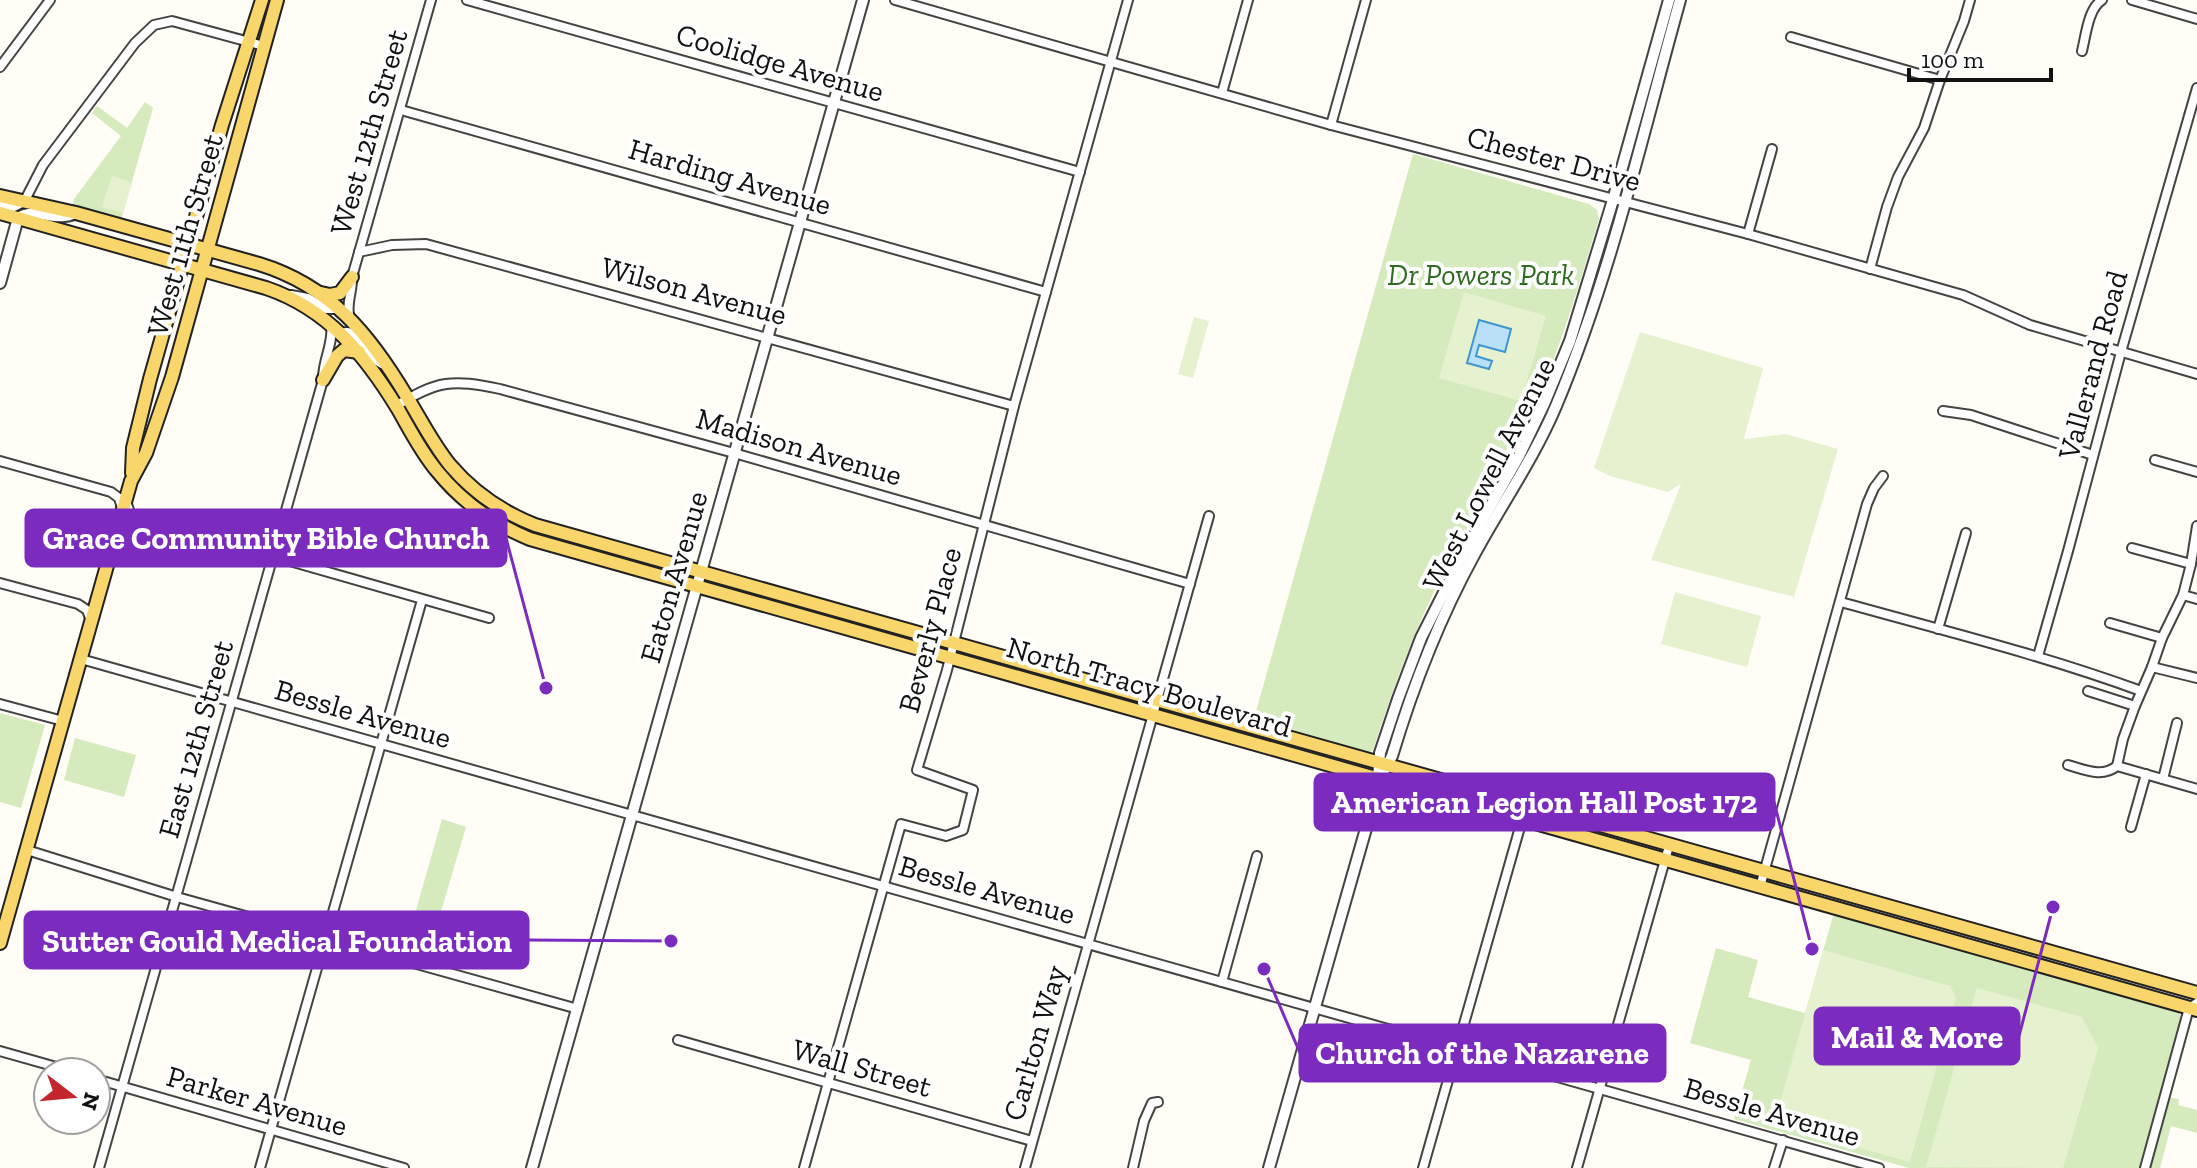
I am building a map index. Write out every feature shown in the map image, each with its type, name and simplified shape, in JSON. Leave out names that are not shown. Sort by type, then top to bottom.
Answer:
[{"type":"main road","name":"West 11th Street","points":[[0,943],[131,481],[133,448],[182,264],[262,0]]},
{"type":"main road","name":"West 11th Street","points":[[131,481],[146,453],[169,387],[277,0]]},
{"type":"main road","name":"North Tracy Boulevard","points":[[0,196],[76,213],[279,270],[344,305],[350,319],[390,369],[450,465],[478,493],[507,512],[554,531],[2197,993]]},
{"type":"main road","name":"North Tracy Boulevard","points":[[0,213],[283,294],[313,309],[330,322],[336,335],[359,352],[437,472],[463,499],[499,525],[542,543],[2194,1007]]},
{"type":"main road","points":[[321,293],[340,293],[352,277]]},
{"type":"main road","points":[[323,380],[344,350],[359,352]]},
{"type":"street","points":[[0,67],[50,0]]},
{"type":"street","name":"West 12th Street","points":[[352,277],[431,0]]},
{"type":"street","name":"Coolidge Avenue","points":[[467,0],[1080,172]]},
{"type":"street","name":"Eaton Avenue","points":[[532,1168],[863,0]]},
{"type":"street","name":"Chester Drive","points":[[895,0],[1331,125],[1748,234],[1963,295],[2030,325],[2197,374]]},
{"type":"street","name":"Beverly Place","points":[[804,1168],[901,824],[946,836],[963,830],[973,790],[917,770],[1014,406],[1128,0]]},
{"type":"street","points":[[1222,93],[1248,0]]},
{"type":"street","points":[[1331,125],[1366,0]]},
{"type":"street","name":"West Lowell Avenue","points":[[1269,1168],[1383,765],[1449,605],[1529,461],[1555,409],[1581,344],[1669,0]]},
{"type":"street","name":"West Lowell Avenue","points":[[1619,201],[1680,0]]},
{"type":"street","points":[[1870,269],[1895,187],[1924,128],[1970,0]]},
{"type":"street","points":[[2082,51],[2092,12],[2102,0]]},
{"type":"street","points":[[2132,0],[2197,19]]},
{"type":"street","points":[[0,205],[14,207],[24,202],[43,165],[135,43],[154,25],[172,21],[264,46]]},
{"type":"street","points":[[1791,37],[1940,80]]},
{"type":"street","name":"Vallerand Road","points":[[2038,656],[2197,88]]},
{"type":"street","name":"Harding Avenue","points":[[401,110],[1046,292]]},
{"type":"street","points":[[1748,234],[1772,149]]},
{"type":"street","points":[[0,283],[18,218],[27,213],[66,218],[76,213]]},
{"type":"street","name":"Wilson Avenue","points":[[359,252],[392,245],[426,244],[1014,406]]},
{"type":"street","points":[[283,294],[308,298],[326,309],[344,305],[353,289],[352,277]]},
{"type":"street","points":[[336,335],[352,333],[374,359],[390,369]]},
{"type":"street","name":"East 12th Street","points":[[99,1168],[323,380],[322,369],[336,335]]},
{"type":"street","name":"Madison Avenue","points":[[396,406],[437,385],[469,382],[734,453],[1190,584]]},
{"type":"street","points":[[1943,411],[1971,415],[2093,455]]},
{"type":"street","points":[[2155,460],[2197,472]]},
{"type":"street","points":[[0,461],[111,492],[130,513],[139,518],[489,618]]},
{"type":"street","points":[[1760,887],[1867,504],[1883,476]]},
{"type":"street","name":"Carlton Way","points":[[1025,1168],[1209,516]]},
{"type":"street","points":[[2068,765],[2103,774],[2117,766],[2135,706],[2183,595],[2197,526]]},
{"type":"street","points":[[1938,629],[1966,533]]},
{"type":"street","points":[[2132,548],[2191,564]]},
{"type":"street","points":[[0,583],[78,604],[87,610],[91,622]]},
{"type":"street","points":[[2183,595],[2197,599]]},
{"type":"street","points":[[260,1168],[422,600]]},
{"type":"street","points":[[1841,602],[2038,656],[2141,691]]},
{"type":"street","points":[[2110,623],[2162,638]]},
{"type":"street","name":"Bessle Avenue","points":[[81,659],[1879,1168]]},
{"type":"street","points":[[2152,667],[2197,678]]},
{"type":"street","points":[[2088,691],[2135,706]]},
{"type":"street","points":[[0,704],[63,721]]},
{"type":"street","points":[[2163,779],[2177,723]]},
{"type":"street","points":[[2117,766],[2197,789]]},
{"type":"street","points":[[2131,827],[2146,774]]},
{"type":"street","points":[[1423,1168],[1526,806]]},
{"type":"street","points":[[1577,1168],[1669,846]]},
{"type":"street","points":[[27,850],[177,897],[578,1009]]},
{"type":"street","points":[[1222,982],[1257,856]]},
{"type":"street","points":[[2145,1168],[2194,1007]]},
{"type":"street","name":"Wall Street","points":[[678,1040],[1032,1141]]},
{"type":"street","points":[[0,1051],[32,1060]]},
{"type":"street","name":"Parker Avenue","points":[[112,1084],[404,1168]]},
{"type":"street","points":[[1132,1167],[1144,1121],[1152,1103],[1158,1102]]},
{"type":"street","points":[[1774,1168],[1783,1140]]},
{"type":"green space","points":[[145,102],[153,108],[121,220],[72,206],[121,136],[92,113],[97,106],[127,128]]},
{"type":"green space","name":"Dr Powers Park","points":[[1413,154],[1589,204],[1597,210],[1599,219],[1541,391],[1434,591],[1405,658],[1373,750],[1366,754],[1253,722]]},
{"type":"green space","points":[[112,176],[132,184],[123,213],[102,207]]},
{"type":"green space","points":[[1464,292],[1546,316],[1521,401],[1439,378]]},
{"type":"green space","points":[[1194,317],[1209,321],[1193,378],[1178,374]]},
{"type":"green space","points":[[1640,332],[1763,368],[1744,439],[1786,434],[1838,449],[1794,597],[1651,560],[1681,484],[1668,492],[1610,476],[1594,468]]},
{"type":"green space","points":[[1675,592],[1761,616],[1747,667],[1661,644]]},
{"type":"green space","points":[[0,713],[45,725],[21,808],[0,802]]},
{"type":"green space","points":[[75,738],[136,755],[124,797],[64,780]]},
{"type":"green space","points":[[442,819],[466,827],[429,952],[406,945]]},
{"type":"green space","points":[[1834,913],[2177,1011],[2180,1020],[2190,1023],[2167,1097],[2179,1099],[2178,1105],[2197,1110],[2197,1133],[2171,1126],[2160,1168],[1909,1168],[1734,1119],[1751,1060],[1690,1043],[1716,948],[1758,960],[1748,997],[1805,1013]]},
{"type":"green space","points":[[1823,950],[1950,986],[1956,997],[1910,1162],[1774,1124]]},
{"type":"green space","points":[[1977,988],[2082,1017],[2098,1048],[2063,1168],[1926,1167]]},
{"type":"water","points":[[1479,320],[1511,329],[1505,352],[1479,345],[1476,356],[1492,361],[1489,369],[1467,363]]},
{"type":"place","name":"Grace Community Bible Church","points":[[546,688]]},
{"type":"place","name":"Mail & More","points":[[2053,907]]},
{"type":"place","name":"Sutter Gould Medical Foundation","points":[[671,941]]},
{"type":"place","name":"American Legion Hall Post 172","points":[[1812,949]]},
{"type":"place","name":"Church of the Nazarene","points":[[1264,969]]}]
